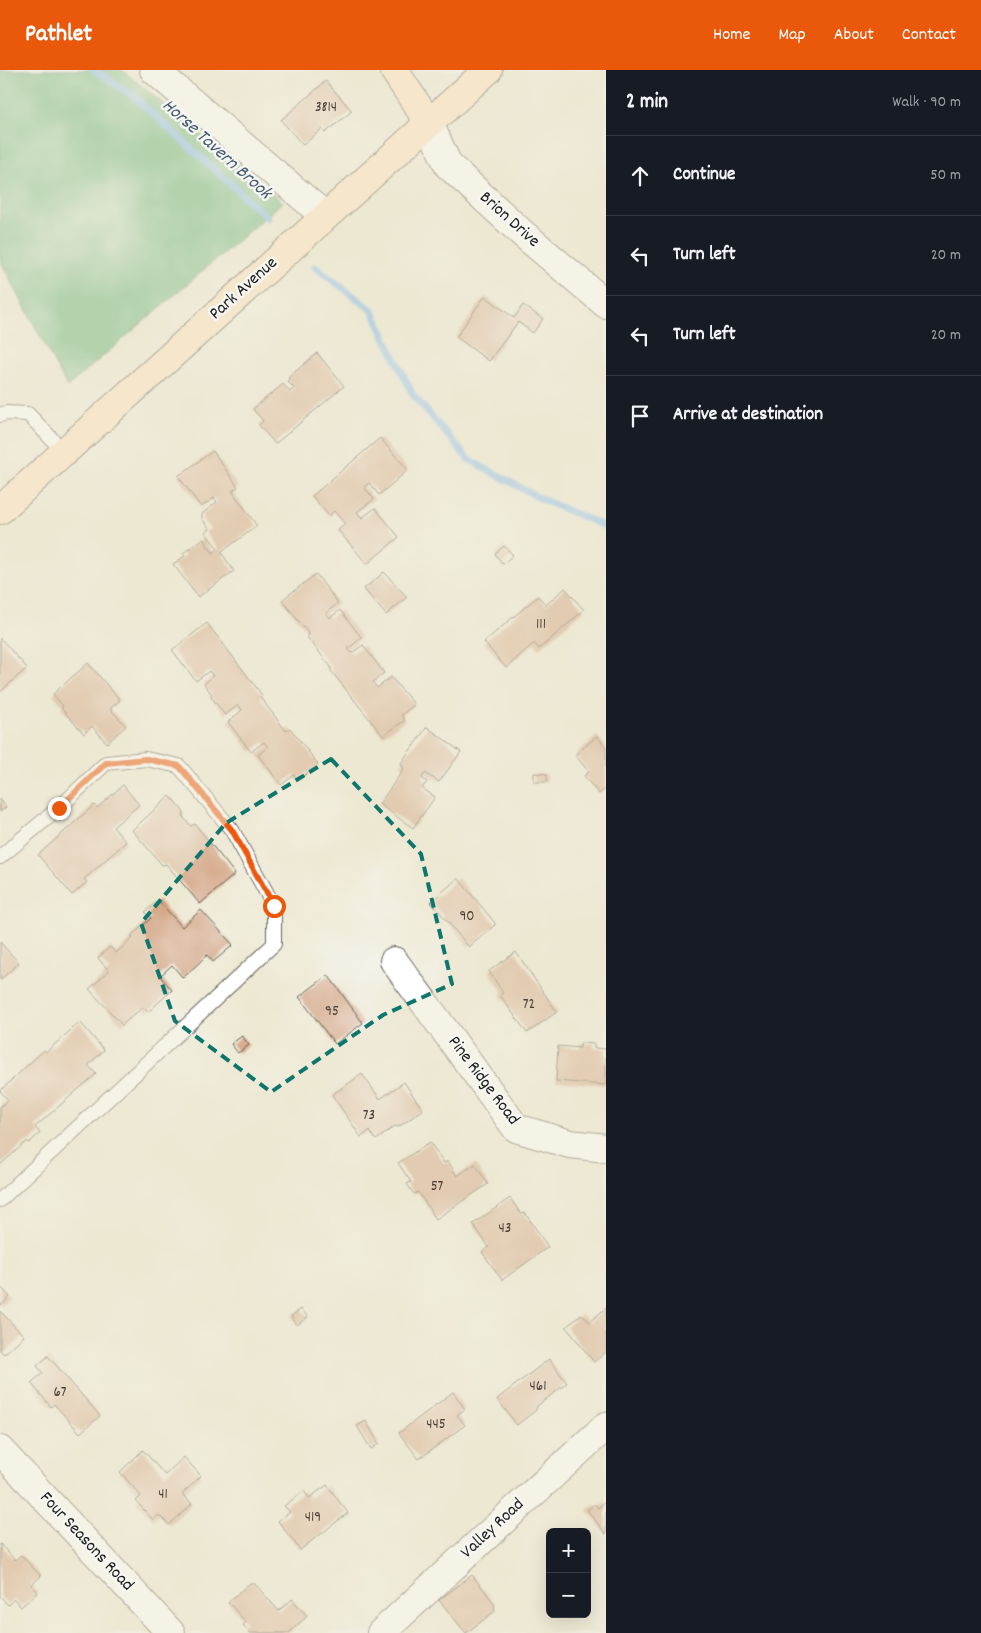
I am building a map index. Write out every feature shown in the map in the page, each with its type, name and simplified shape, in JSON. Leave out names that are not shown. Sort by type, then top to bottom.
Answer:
[{"type":"main road","points":[[394,70],[429,123]]},
{"type":"main road","name":"Park Avenue","points":[[0,510],[488,70]]},
{"type":"street","points":[[154,70],[325,216]]},
{"type":"street","name":"Brion Drive","points":[[429,123],[448,165],[522,233],[606,304]]},
{"type":"street","name":"Pine Ridge Road","points":[[394,960],[516,1128],[570,1144],[606,1148]]},
{"type":"street","name":"Valley Road","points":[[381,1633],[606,1426]]},
{"type":"street","name":"Four Seasons Road","points":[[0,1450],[171,1633]]},
{"type":"lane","points":[[0,415],[6,413],[28,414],[64,452]]},
{"type":"lane","points":[[0,857],[59,808],[106,763],[146,759],[179,766],[232,830],[274,906],[274,944],[0,1200]]},
{"type":"highlighted area","points":[[331,759],[421,854],[452,984],[383,1015],[271,1092],[175,1021],[141,923],[226,823]]},
{"type":"green space","points":[[0,70],[122,70],[283,202],[67,387],[0,260]]},
{"type":"building","points":[[326,81],[352,111],[325,133],[322,129],[303,145],[281,120]]},
{"type":"building","points":[[485,296],[514,318],[523,305],[543,319],[533,333],[518,322],[489,361],[456,337]]},
{"type":"building","points":[[317,353],[344,386],[275,444],[259,425],[263,421],[253,409],[283,384],[290,392],[294,388],[288,382],[289,377]]},
{"type":"building","points":[[380,438],[408,470],[379,495],[369,483],[364,487],[374,499],[357,512],[362,518],[375,508],[399,537],[367,564],[338,530],[345,524],[334,511],[329,516],[312,496]]},
{"type":"building","points":[[213,451],[238,487],[232,491],[257,526],[221,552],[234,571],[198,597],[173,564],[185,556],[183,553],[203,539],[213,553],[218,549],[205,532],[210,529],[202,519],[202,514],[217,502],[214,498],[201,507],[178,476]]},
{"type":"building","points":[[504,546],[513,555],[503,564],[495,554]]},
{"type":"building","points":[[384,572],[407,597],[386,615],[364,589]]},
{"type":"building","points":[[316,574],[338,603],[326,613],[330,618],[340,610],[361,637],[348,649],[352,653],[363,645],[384,673],[373,682],[377,688],[391,677],[413,703],[413,706],[401,715],[405,720],[383,736],[331,671],[331,667],[307,637],[308,633],[282,600]]},
{"type":"building","points":[[565,588],[584,610],[539,649],[534,643],[506,668],[484,642],[538,596],[546,605]]},
{"type":"building","points":[[207,623],[262,695],[260,697],[286,731],[290,728],[318,764],[298,780],[294,775],[281,785],[258,755],[268,747],[264,742],[251,752],[228,722],[242,710],[238,705],[225,715],[204,684],[213,676],[209,671],[196,681],[172,650]]},
{"type":"building","points":[[0,638],[27,668],[0,692]]},
{"type":"building","points":[[88,663],[120,700],[110,709],[126,726],[107,743],[92,726],[84,734],[61,708],[63,706],[53,694]]},
{"type":"building","points":[[427,727],[461,752],[439,782],[425,773],[422,778],[427,782],[422,788],[435,797],[413,828],[379,804],[404,769],[401,763]]},
{"type":"building","points":[[597,736],[606,747],[606,788],[599,794],[584,776],[589,772],[575,755]]},
{"type":"building","points":[[534,773],[547,774],[547,782],[534,782]]},
{"type":"building","points":[[123,785],[139,805],[113,827],[126,842],[84,879],[87,882],[72,895],[38,855],[94,805],[97,808]]},
{"type":"building","points":[[170,796],[184,812],[183,817],[191,826],[195,824],[235,874],[200,904],[166,864],[162,865],[132,830]]},
{"type":"building","points":[[0,799],[6,807],[0,812]]},
{"type":"building","points":[[458,878],[495,923],[469,947],[431,902]]},
{"type":"building","points":[[158,900],[182,927],[201,910],[233,945],[213,962],[207,955],[183,978],[172,965],[160,976],[172,990],[148,1012],[143,1007],[122,1025],[89,989],[109,971],[98,958],[110,947],[116,953],[133,938],[131,936],[151,918],[145,912]]},
{"type":"building","points":[[0,942],[19,963],[0,980]]},
{"type":"building","points":[[516,952],[557,1012],[527,1033],[500,995],[503,993],[489,971]]},
{"type":"building","points":[[328,975],[363,1023],[335,1044],[299,997]]},
{"type":"building","points":[[80,1022],[104,1050],[88,1065],[96,1074],[35,1127],[40,1133],[29,1143],[27,1141],[0,1165],[0,1107],[8,1100],[0,1091],[44,1050],[46,1052]]},
{"type":"building","points":[[242,1036],[249,1045],[238,1053],[231,1044]]},
{"type":"building","points":[[580,1043],[594,1044],[594,1048],[606,1049],[606,1085],[556,1081],[558,1046],[580,1048]]},
{"type":"building","points":[[362,1074],[380,1099],[404,1082],[423,1110],[398,1127],[395,1126],[376,1140],[369,1131],[361,1137],[332,1095]]},
{"type":"building","points":[[430,1142],[444,1163],[448,1161],[457,1176],[475,1164],[488,1184],[436,1219],[418,1192],[414,1194],[407,1184],[411,1182],[398,1163]]},
{"type":"building","points":[[510,1198],[521,1214],[525,1213],[548,1247],[502,1280],[482,1252],[489,1247],[473,1224]]},
{"type":"building","points":[[0,1286],[10,1297],[0,1306]]},
{"type":"building","points":[[606,1308],[606,1352],[594,1362],[566,1327],[582,1314],[589,1322]]},
{"type":"building","points":[[301,1309],[308,1317],[297,1325],[291,1316]]},
{"type":"building","points":[[0,1311],[24,1336],[4,1354],[0,1350]]},
{"type":"building","points":[[48,1356],[100,1416],[80,1433],[54,1404],[51,1407],[31,1383],[43,1373],[37,1366]]},
{"type":"building","points":[[549,1359],[567,1383],[537,1406],[536,1410],[517,1425],[497,1399]]},
{"type":"building","points":[[453,1392],[465,1409],[457,1415],[465,1425],[419,1459],[399,1433]]},
{"type":"building","points":[[366,1421],[379,1444],[371,1449],[357,1426]]},
{"type":"building","points":[[143,1450],[165,1475],[184,1457],[201,1476],[182,1494],[192,1504],[169,1525],[159,1515],[153,1520],[136,1501],[141,1496],[120,1472]]},
{"type":"building","points":[[327,1485],[348,1513],[300,1550],[278,1521],[290,1512],[284,1506],[304,1491],[309,1498]]},
{"type":"building","points":[[606,1501],[606,1534],[587,1510],[595,1504],[598,1508]]},
{"type":"building","points":[[0,1544],[15,1560],[21,1555],[41,1576],[31,1585],[38,1592],[21,1607],[14,1599],[8,1605],[0,1596]]},
{"type":"building","points":[[472,1575],[494,1603],[495,1611],[466,1633],[439,1600]]},
{"type":"building","points":[[250,1583],[254,1583],[279,1611],[292,1599],[307,1616],[289,1633],[250,1633],[243,1625],[246,1622],[228,1602]]},
{"type":"waterway","name":"Horse Tavern Brook","points":[[94,70],[131,94],[268,218]]},
{"type":"waterway","name":"Horse Tavern Brook","points":[[315,267],[372,310],[413,395],[468,459],[539,498],[606,527]]},
{"type":"route","points":[[59,808],[106,763],[146,759],[179,766],[232,830],[274,906]]}]
